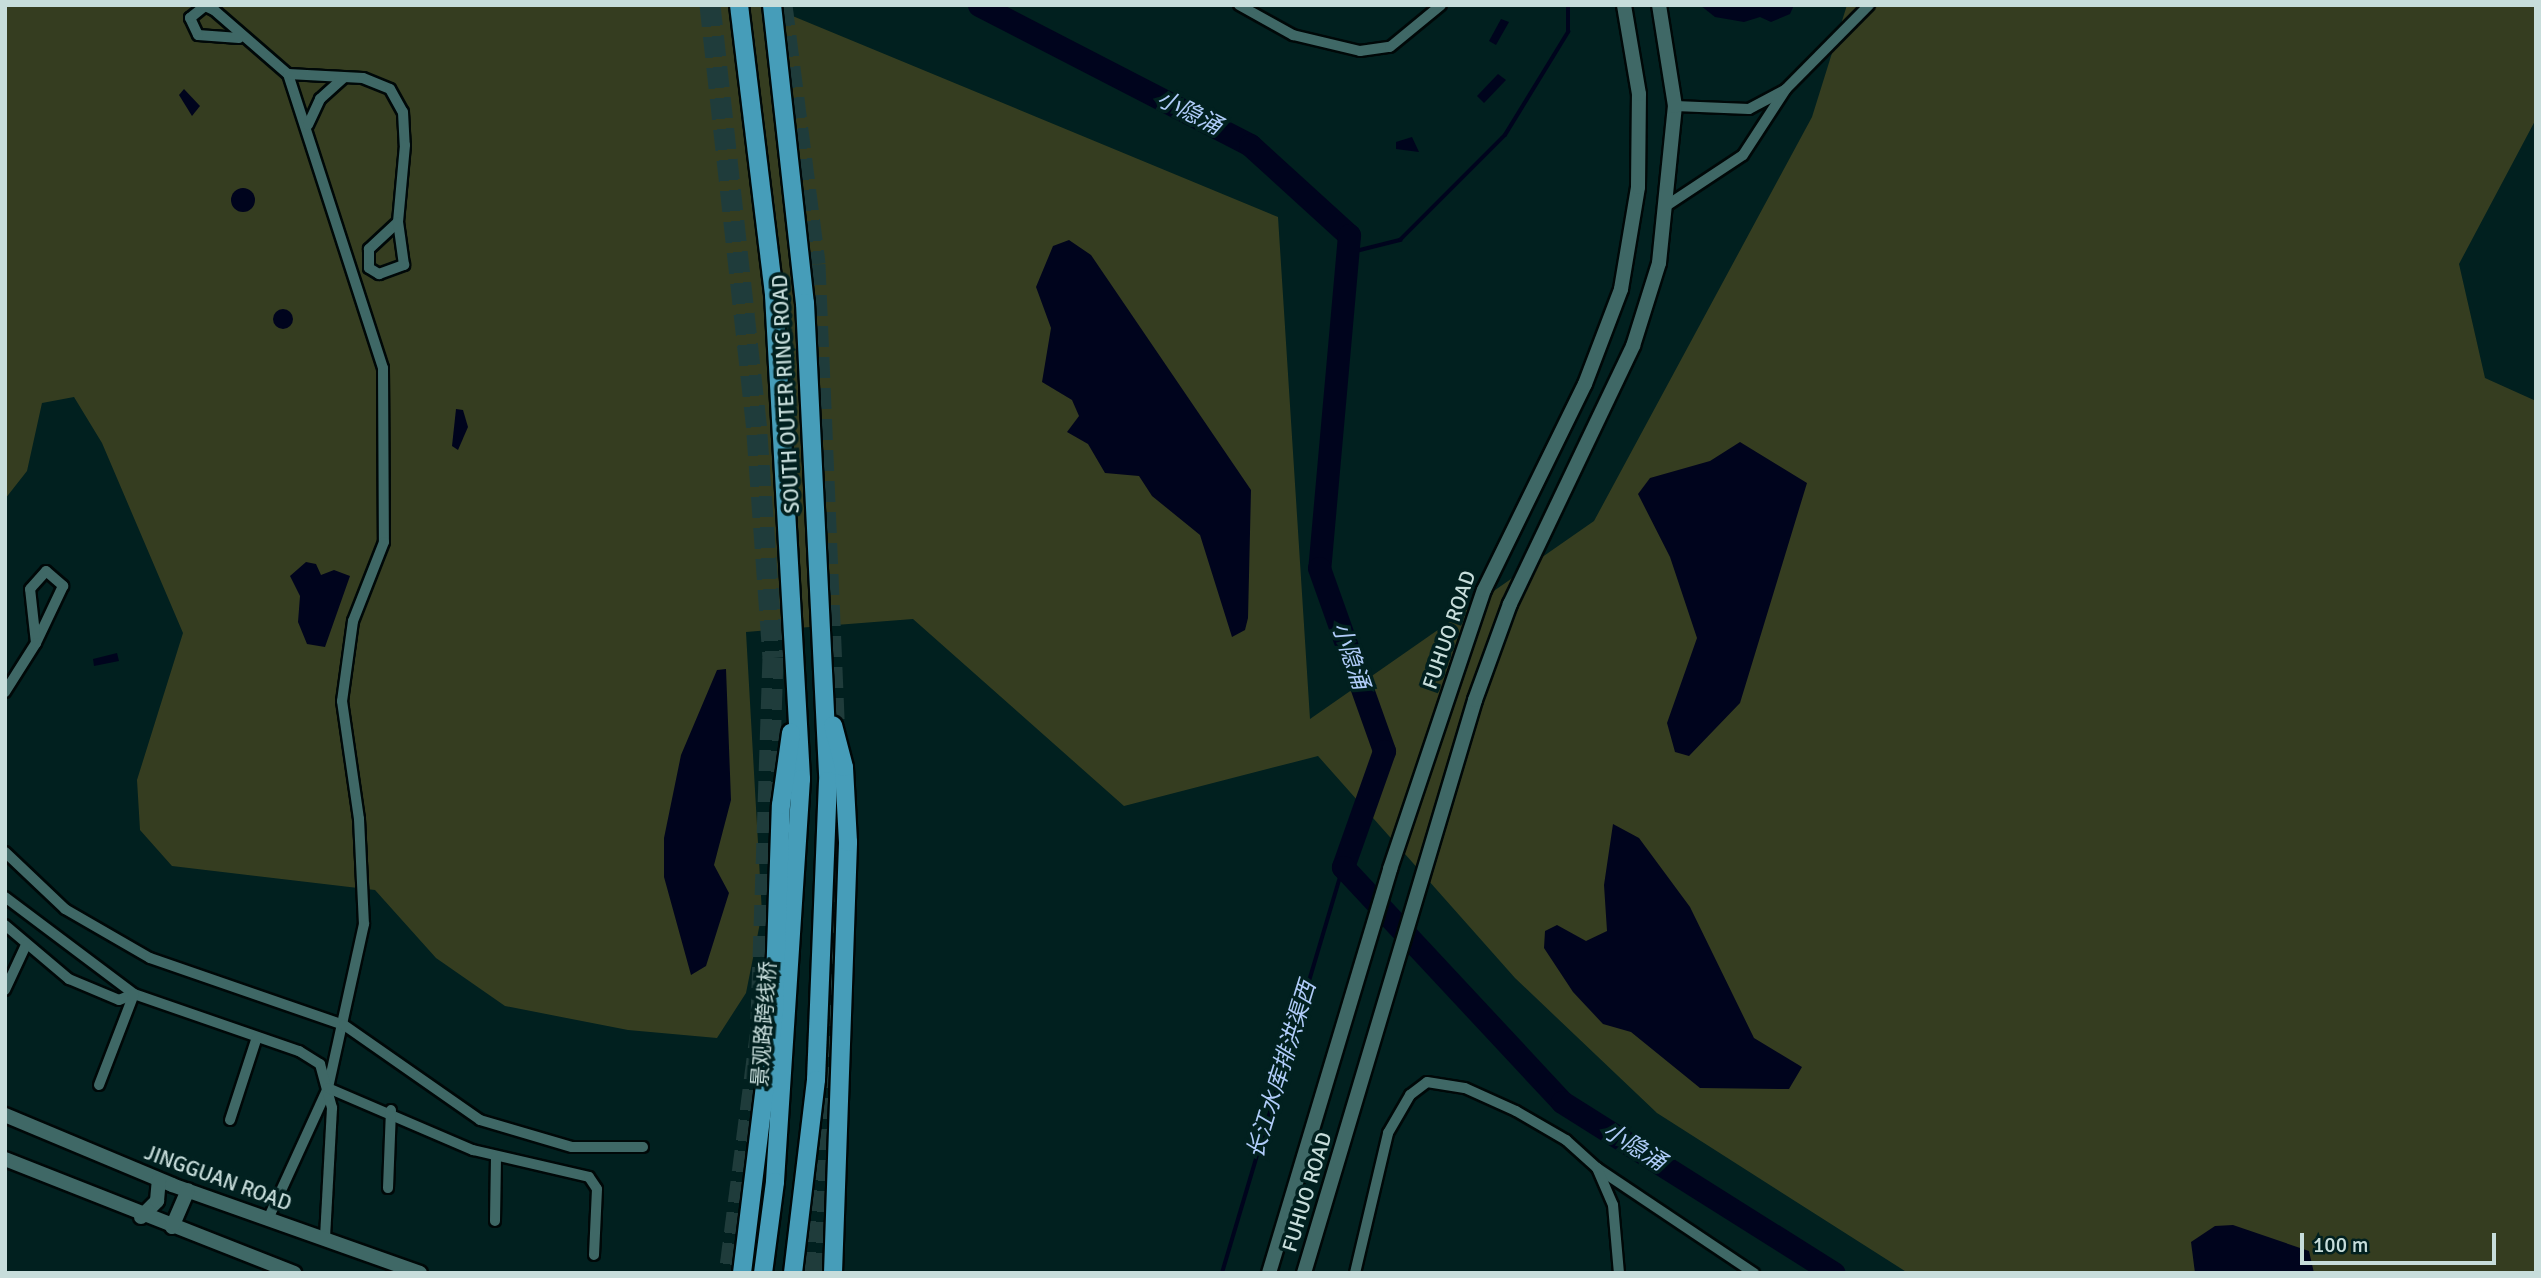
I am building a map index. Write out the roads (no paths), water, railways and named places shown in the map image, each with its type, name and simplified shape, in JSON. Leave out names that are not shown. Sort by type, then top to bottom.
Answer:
[{"type":"highway","name":"SOUTH OUTER RING ROAD","points":[[774,11],[805,303],[828,781],[816,1080],[793,1273]]},
{"type":"highway","name":"SOUTH OUTER RING ROAD","points":[[740,12],[774,295],[801,779]]},
{"type":"highway","points":[[742,1273],[774,1012],[781,805],[797,688]]},
{"type":"highway","points":[[824,690],[844,766],[848,842],[833,1273]]},
{"type":"highway","name":"景观路跨线桥","points":[[764,1273],[776,1168],[801,779]]},
{"type":"highway","points":[[734,1273],[746,1253]]},
{"type":"street","points":[[1239,5],[1293,35],[1360,51],[1390,47],[1441,5]]},
{"type":"street","name":"FUHUO ROAD","points":[[1269,1273],[1390,869],[1484,590],[1585,384],[1621,289],[1638,173],[1639,94],[1624,5]]},
{"type":"street","name":"FUHUO ROAD","points":[[1304,1273],[1420,895],[1475,700],[1510,604],[1633,346],[1659,263],[1675,106],[1659,5]]},
{"type":"street","points":[[1666,206],[1743,155],[1786,89],[1869,5]]},
{"type":"street","points":[[239,38],[288,74],[343,78],[390,89],[402,112],[399,220],[404,265],[379,275],[369,268],[369,249],[399,220]]},
{"type":"street","points":[[268,1219],[328,1088],[344,1025],[364,924],[359,819],[342,701],[352,621],[384,542],[383,368],[288,74]]},
{"type":"street","points":[[307,128],[320,99],[343,78]]},
{"type":"street","points":[[1675,106],[1749,109],[1786,89]]},
{"type":"street","points":[[5,692],[36,643],[63,586],[46,571],[30,589],[36,643]]},
{"type":"street","points":[[5,852],[65,909],[150,958],[344,1025],[480,1120],[572,1147],[643,1147]]},
{"type":"street","points":[[5,897],[134,994],[313,1058],[328,1088],[325,1239]]},
{"type":"street","points":[[5,925],[26,945],[102,995],[125,1000],[134,994]]},
{"type":"street","points":[[5,990],[26,945]]},
{"type":"street","points":[[99,1086],[134,994]]},
{"type":"street","points":[[230,1119],[257,1037]]},
{"type":"street","points":[[1355,1273],[1388,1133],[1410,1095],[1427,1082],[1465,1088],[1516,1111],[1566,1140],[1597,1168],[1754,1273]]},
{"type":"street","points":[[328,1088],[391,1110],[496,1156],[595,1181],[594,1255]]},
{"type":"street","points":[[388,1188],[391,1110]]},
{"type":"street","name":"JINGGUAN ROAD","points":[[5,1115],[159,1180],[420,1273]]},
{"type":"street","points":[[495,1221],[496,1156]]},
{"type":"street","points":[[5,1159],[141,1217],[294,1273]]},
{"type":"street","points":[[1597,1168],[1613,1205],[1619,1273]]},
{"type":"street","points":[[141,1217],[157,1200],[159,1180]]},
{"type":"street","points":[[172,1227],[188,1191]]},
{"type":"water","points":[[1700,5],[1794,5],[1790,14],[1771,22],[1760,17],[1744,22],[1715,17]]},
{"type":"water","points":[[1501,19],[1509,22],[1496,45],[1489,41]]},
{"type":"water","points":[[1498,74],[1506,80],[1484,103],[1477,96]]},
{"type":"water","points":[[184,89],[200,106],[192,116],[179,95]]},
{"type":"water","points":[[1412,137],[1419,152],[1396,149],[1396,142]]},
{"type":"water","points":[[243,188],[251,192],[255,200],[251,208],[243,212],[235,208],[231,200],[235,192]]},
{"type":"water","points":[[1069,240],[1091,255],[1251,490],[1248,618],[1245,630],[1232,637],[1200,535],[1152,496],[1139,476],[1105,473],[1088,444],[1067,432],[1079,416],[1072,400],[1042,382],[1051,328],[1036,287],[1053,246]]},
{"type":"water","points":[[283,309],[290,312],[293,319],[290,326],[283,329],[276,326],[273,319],[276,312]]},
{"type":"water","points":[[456,409],[463,410],[468,427],[458,450],[452,446]]},
{"type":"water","points":[[1740,442],[1807,483],[1740,703],[1689,756],[1675,752],[1667,723],[1697,638],[1670,557],[1638,494],[1650,478],[1710,461]]},
{"type":"water","points":[[306,562],[316,564],[321,575],[334,570],[350,576],[325,647],[307,644],[298,622],[300,596],[290,576]]},
{"type":"water","points":[[117,653],[119,661],[94,666],[93,659]]},
{"type":"water","points":[[726,669],[731,800],[714,865],[729,893],[706,966],[691,975],[664,877],[664,838],[681,755],[717,670]]},
{"type":"water","points":[[1613,824],[1639,838],[1690,907],[1754,1038],[1802,1067],[1789,1089],[1700,1088],[1631,1032],[1603,1024],[1573,992],[1544,948],[1545,931],[1557,925],[1586,941],[1607,931],[1604,885]]},
{"type":"water","points":[[2233,1225],[2309,1251],[2314,1273],[2195,1273],[2191,1242],[2215,1226]]},
{"type":"waterway","name":"小隐涌","points":[[979,5],[1250,145],[1349,235],[1319,568],[1384,751],[1343,867],[1562,1102],[1834,1273]]},
{"type":"waterway","points":[[1348,253],[1400,240],[1505,135],[1568,32],[1568,5]]},
{"type":"waterway","name":"长江水库排洪渠西","points":[[1222,1273],[1343,867]]},
{"type":"tunnel","points":[[710,5],[757,434],[773,657],[761,1028],[729,1273]]},
{"type":"tunnel","points":[[782,5],[815,264],[835,743]]},
{"type":"tunnel","points":[[815,1273],[836,888],[835,785]]}]
